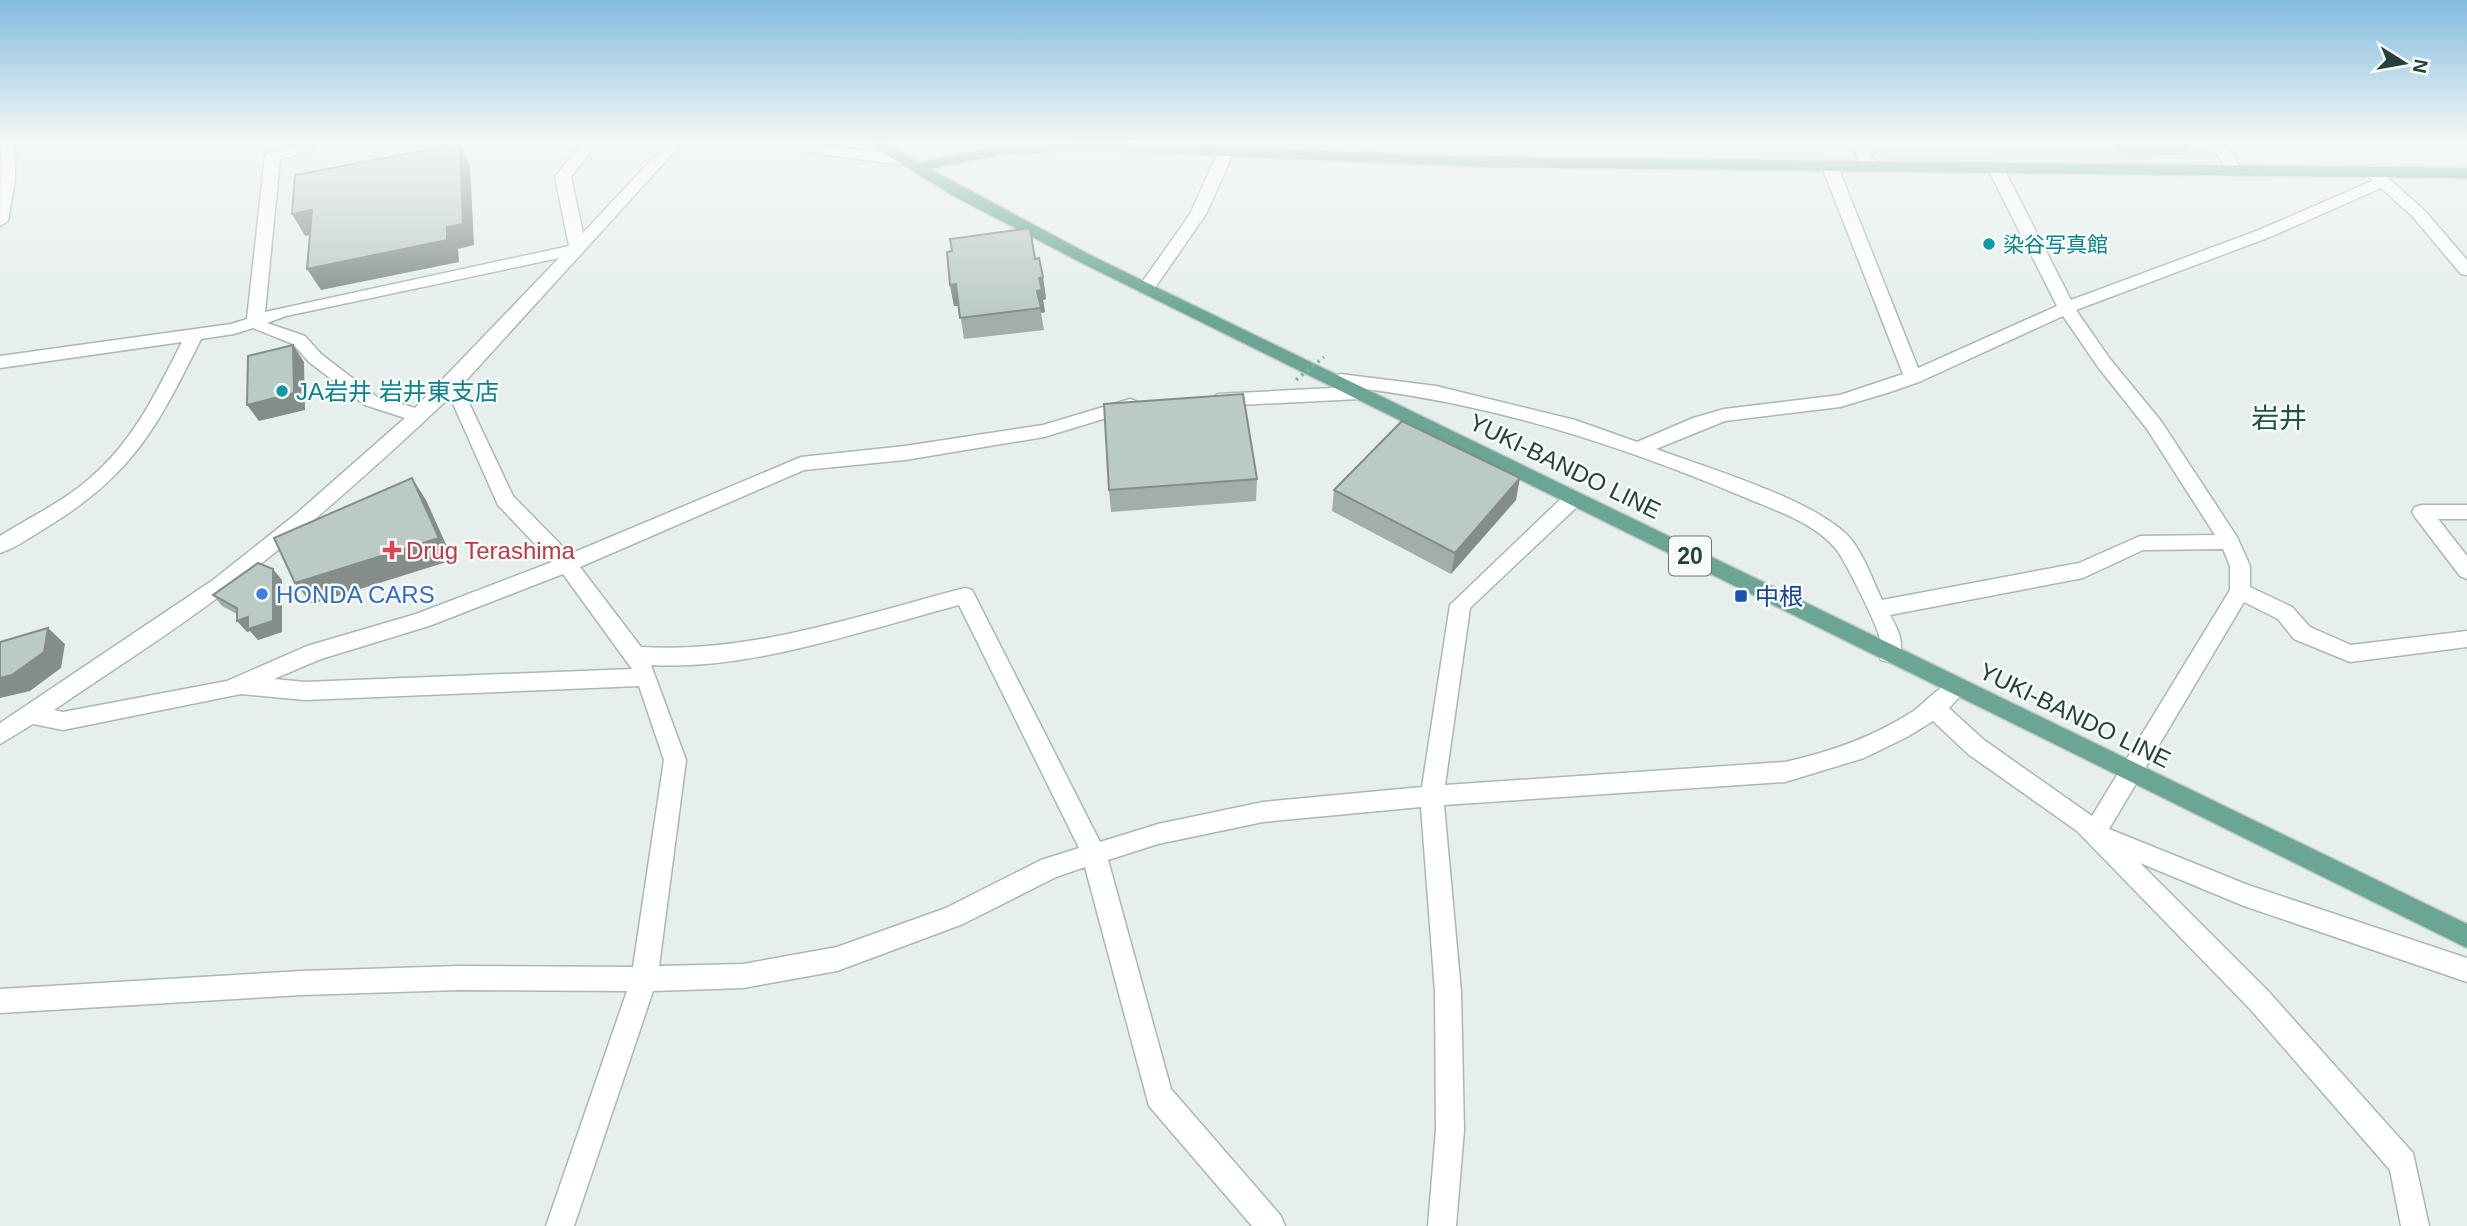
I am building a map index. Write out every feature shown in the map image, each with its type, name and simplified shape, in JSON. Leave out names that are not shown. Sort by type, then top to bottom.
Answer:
[{"type":"main road","name":"YUKI-BANDO LINE","points":[[973,199],[1573,499],[2467,936]]},
{"type":"street","points":[[0,220],[4,199]]},
{"type":"street","points":[[255,321],[268,199]]},
{"type":"street","points":[[568,199],[578,249]]},
{"type":"street","points":[[0,735],[220,585],[303,519],[451,385],[624,199]]},
{"type":"street","points":[[1146,288],[1198,214],[1205,199]]},
{"type":"street","points":[[1843,199],[1913,377]]},
{"type":"street","points":[[2011,199],[2066,308],[2104,363],[2154,425],[2230,542],[2240,566],[2240,591],[2094,833]]},
{"type":"street","points":[[1639,449],[1707,419],[1737,412],[1850,399],[1913,377],[2066,308],[2293,223],[2344,199]]},
{"type":"street","points":[[2402,199],[2419,214],[2467,270]]},
{"type":"street","points":[[0,362],[234,329],[334,300],[578,249]]},
{"type":"street","points":[[255,321],[262,328],[299,340],[315,358],[371,401],[419,416]]},
{"type":"street","points":[[0,545],[106,476],[126,454],[162,398],[194,336]]},
{"type":"street","points":[[1328,378],[1436,392],[1568,424],[1728,483],[1826,528],[1844,545],[1877,609],[1891,638],[1889,654]]},
{"type":"street","points":[[451,385],[505,499],[567,564],[635,655],[647,677],[675,760],[643,979],[560,1226]]},
{"type":"street","points":[[1201,401],[1359,393]]},
{"type":"street","points":[[33,715],[63,720],[230,689],[315,652],[422,621],[567,564],[801,464],[905,453],[1044,431],[1132,405],[1146,404]]},
{"type":"street","points":[[1442,1226],[1450,1130],[1448,992],[1432,796],[1460,605],[1573,499]]},
{"type":"street","points":[[2467,512],[2422,512],[2467,571]]},
{"type":"street","points":[[1877,609],[2083,570],[2140,542],[2230,542]]},
{"type":"street","points":[[2240,591],[2285,613],[2302,633],[2350,654],[2467,639]]},
{"type":"street","points":[[635,655],[679,658],[762,648],[965,596],[1094,854],[1159,1096],[1271,1226]]},
{"type":"street","points":[[240,685],[305,691],[647,677]]},
{"type":"street","points":[[0,1000],[302,983],[459,978],[643,979],[743,976],[837,959],[954,916],[1049,868],[1158,834],[1263,812],[1432,796],[1785,772],[1845,756],[1880,741],[1935,709],[1958,687]]},
{"type":"street","points":[[1935,709],[1976,747],[2094,833],[2259,1000],[2403,1163],[2415,1226]]},
{"type":"street","points":[[2094,833],[2244,895],[2467,970]]},
{"type":"path","points":[[1296,380],[1324,358]]},
{"type":"building","points":[[293,199],[462,199],[463,224],[447,227],[447,240],[307,269],[312,210],[292,214]]},
{"type":"building","points":[[1030,228],[1035,259],[1039,258],[1043,277],[1039,278],[1042,290],[1037,291],[1041,308],[960,318],[956,284],[950,285],[947,252],[952,251],[950,239]]},
{"type":"building","points":[[293,345],[294,393],[247,405],[248,356]]},
{"type":"building","points":[[1243,394],[1257,479],[1109,490],[1104,404]]},
{"type":"building","points":[[1402,421],[1520,478],[1455,553],[1334,490]]},
{"type":"building","points":[[412,478],[439,538],[295,583],[274,538]]},
{"type":"building","points":[[258,563],[273,569],[273,621],[248,629],[248,617],[237,621],[237,608],[213,595]]},
{"type":"building","points":[[48,628],[44,652],[12,675],[0,678],[0,642]]},
{"type":"place","name":"染谷写真館","points":[[1989,244]]},
{"type":"place","name":"JA岩井 岩井東支店","points":[[282,391]]},
{"type":"place","name":"Drug Terashima","points":[[392,550]]},
{"type":"place","name":"HONDA CARS","points":[[262,594]]},
{"type":"place","name":"中根","points":[[1741,596]]},
{"type":"district","name":"岩井","points":[[2279,418]]}]
